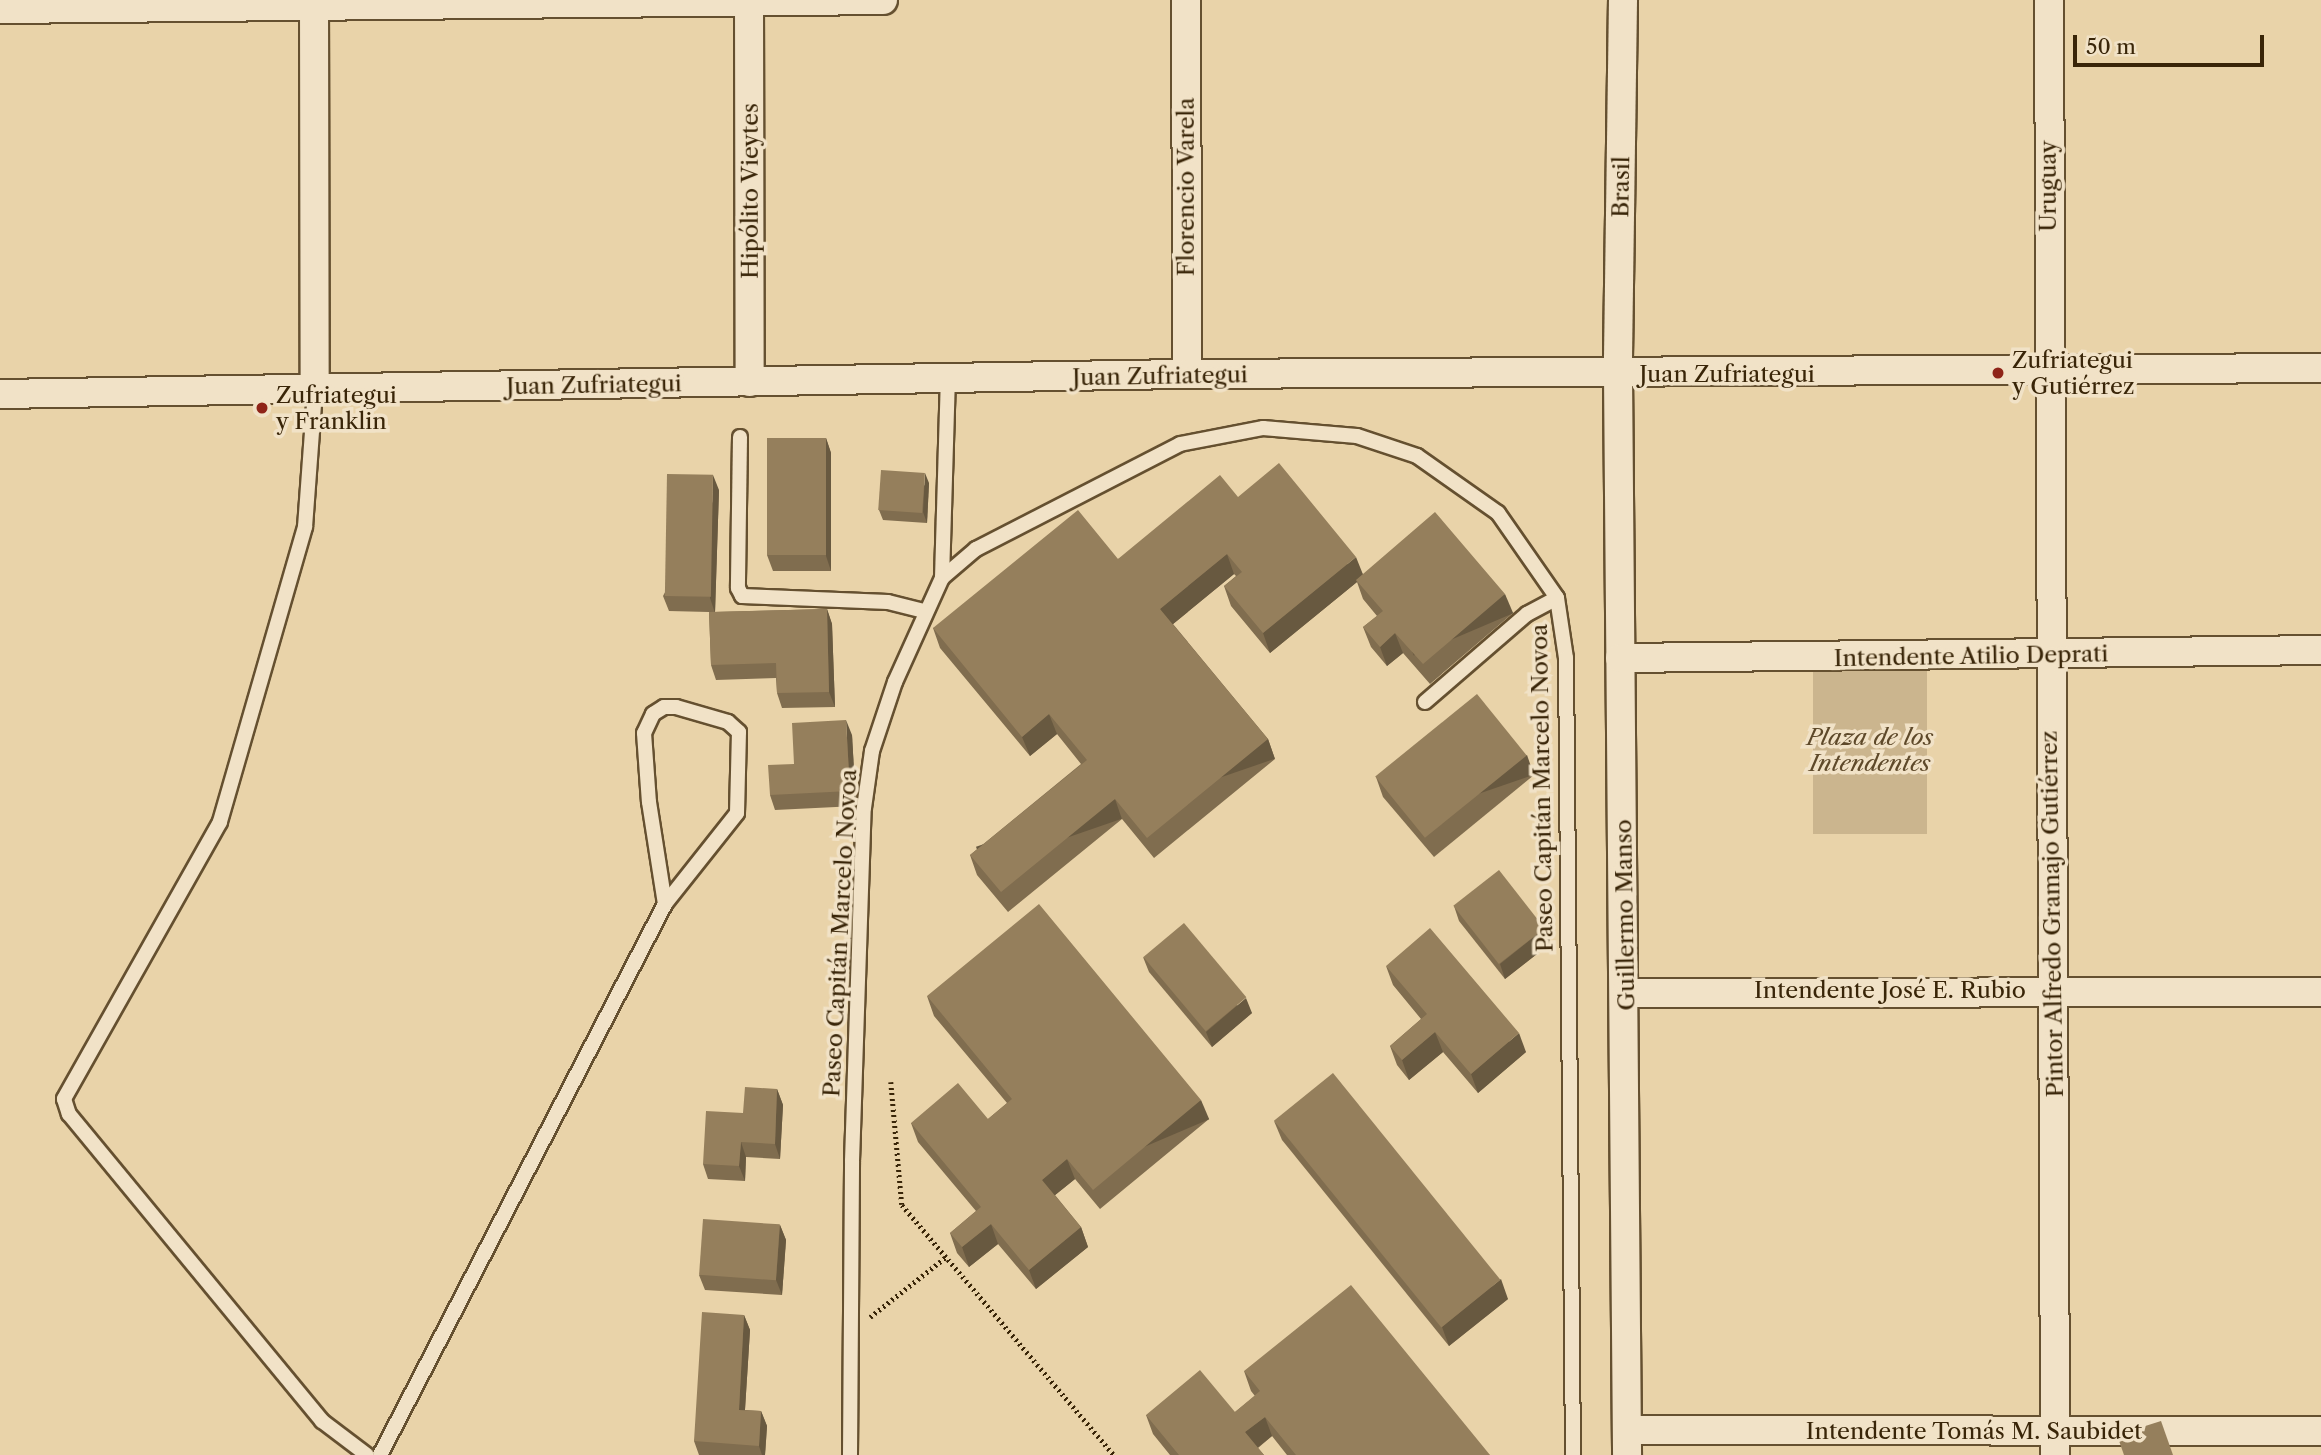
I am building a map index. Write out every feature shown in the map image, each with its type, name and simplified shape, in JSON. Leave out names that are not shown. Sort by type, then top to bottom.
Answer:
[{"type":"street","points":[[0,9],[314,1],[883,0]]},
{"type":"street","name":"Florencio Varela","points":[[1186,0],[1187,374]]},
{"type":"street","name":"Brasil","points":[[1618,374],[1623,0]]},
{"type":"street","name":"Uruguay","points":[[2048,372],[2049,0]]},
{"type":"street","points":[[314,1],[315,391]]},
{"type":"street","name":"Hipólito Vieytes","points":[[749,2],[750,382]]},
{"type":"street","name":"Juan Zufriategui","points":[[0,394],[750,382],[948,382],[1187,374],[2048,372],[2321,368]]},
{"type":"street","name":"Pintor Alfredo Gramajo Gutiérrez","points":[[2048,372],[2055,1444]]},
{"type":"street","name":"Guillermo Manso","points":[[1618,374],[1626,993],[1627,1443]]},
{"type":"street","name":"Intendente Atilio Deprati","points":[[1620,658],[2050,656],[2321,650]]},
{"type":"street","name":"Intendente José E. Rubio","points":[[1626,993],[2054,989],[2321,992]]},
{"type":"street","name":"Intendente Tomás M. Saubidet","points":[[1627,1443],[2055,1444],[2321,1431]]},
{"type":"lane","points":[[942,578],[948,382]]},
{"type":"lane","points":[[315,391],[305,527],[220,822],[64,1100],[69,1114],[323,1422],[367,1455]]},
{"type":"lane","name":"Paseo Capitán Marcelo Novoa","points":[[850,1455],[850,1332],[864,808],[872,751],[924,611],[942,578],[1001,535],[1181,444],[1263,428],[1317,429],[1357,436],[1418,456],[1457,481],[1498,513],[1557,598],[1566,658],[1573,1455]]},
{"type":"lane","points":[[740,437],[738,589],[742,596],[888,601],[924,611]]},
{"type":"lane","points":[[1425,702],[1527,614],[1557,598]]},
{"type":"lane","points":[[380,1455],[665,904],[737,813],[741,750],[739,732],[728,722],[676,707],[664,707],[653,714],[644,733],[649,802],[665,904]]},
{"type":"path","points":[[891,1082],[902,1205],[1114,1455]]},
{"type":"path","points":[[850,1332],[946,1257]]},
{"type":"green space","name":"Plaza de los Intendentes","points":[[1813,664],[1927,664],[1927,834],[1813,834]]},
{"type":"building","points":[[767,438],[826,438],[826,555],[767,555]]},
{"type":"building","points":[[1279,463],[1356,557],[1263,633],[1224,586],[1242,572],[1227,554],[1160,609],[1268,739],[1147,838],[1115,799],[1001,892],[970,855],[1087,760],[1049,714],[1022,737],[933,628],[1078,510],[1118,559],[1220,475],[1238,497]]},
{"type":"building","points":[[881,470],[925,473],[922,513],[878,510]]},
{"type":"building","points":[[667,474],[713,475],[711,597],[665,596]]},
{"type":"building","points":[[1435,512],[1505,594],[1423,664],[1395,633],[1380,647],[1363,627],[1383,611],[1356,580]]},
{"type":"building","points":[[827,609],[829,692],[777,693],[776,663],[711,665],[709,612]]},
{"type":"building","points":[[1477,694],[1527,755],[1425,838],[1375,776]]},
{"type":"building","points":[[846,720],[850,791],[770,795],[768,765],[794,764],[792,723]]},
{"type":"building","points":[[1499,870],[1545,928],[1499,964],[1453,906]]},
{"type":"building","points":[[1039,904],[1201,1100],[1093,1190],[1067,1159],[1042,1180],[1081,1227],[1029,1270],[991,1224],[962,1247],[950,1233],[981,1207],[911,1123],[958,1083],[988,1119],[1012,1099],[927,996]]},
{"type":"building","points":[[1184,923],[1246,997],[1206,1031],[1143,957]]},
{"type":"building","points":[[1430,928],[1519,1033],[1471,1074],[1435,1032],[1402,1060],[1390,1046],[1427,1014],[1386,966]]},
{"type":"building","points":[[1333,1073],[1500,1280],[1441,1328],[1274,1121]]},
{"type":"building","points":[[745,1087],[777,1089],[775,1144],[741,1142],[739,1166],[703,1164],[706,1111],[743,1113]]},
{"type":"building","points":[[703,1219],[780,1224],[776,1280],[699,1275]]},
{"type":"building","points":[[1351,1285],[1490,1455],[1296,1455],[1265,1417],[1245,1432],[1264,1455],[1179,1455],[1146,1415],[1200,1370],[1235,1412],[1260,1391],[1244,1371]]},
{"type":"building","points":[[702,1312],[744,1315],[739,1410],[761,1411],[759,1446],[694,1441]]},
{"type":"building","points":[[2161,1421],[2173,1455],[2124,1455],[2117,1435]]},
{"type":"place","name":"Zufriategui y Gutiérrez","points":[[1998,373]]},
{"type":"place","name":"Zufriategui y Franklin","points":[[262,408]]}]
